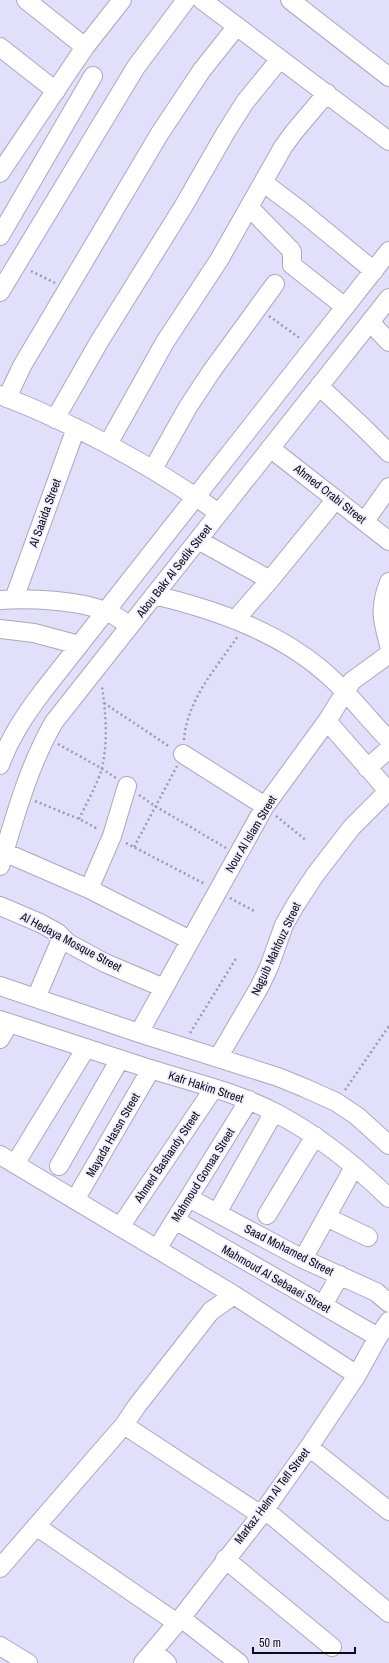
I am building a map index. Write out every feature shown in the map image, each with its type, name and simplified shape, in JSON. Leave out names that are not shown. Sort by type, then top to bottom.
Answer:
[{"type":"street","points":[[26,0],[85,47]]},
{"type":"street","points":[[0,292],[136,67],[186,0]]},
{"type":"street","points":[[202,0],[389,142]]},
{"type":"street","points":[[290,0],[389,77]]},
{"type":"street","points":[[0,173],[85,47],[119,1]]},
{"type":"street","points":[[219,512],[153,469],[108,444],[4,396],[160,133],[202,70],[237,26]]},
{"type":"street","points":[[0,47],[56,91]]},
{"type":"street","points":[[55,419],[99,342],[183,207],[226,132],[245,102],[280,58]]},
{"type":"street","points":[[0,236],[94,76]]},
{"type":"street","points":[[108,444],[165,342],[219,260],[275,162],[294,132],[326,93]]},
{"type":"street","points":[[264,183],[301,211],[374,271]]},
{"type":"street","points":[[249,207],[291,250],[292,265],[345,307]]},
{"type":"street","points":[[0,765],[9,742],[20,722],[389,251]]},
{"type":"street","points":[[153,469],[188,407],[211,372],[275,284]]},
{"type":"street","name":"Abou Bakr Al Sedik Street","points":[[2,859],[21,796],[45,737],[54,722],[389,298]]},
{"type":"street","points":[[370,322],[389,342]]},
{"type":"street","points":[[319,386],[389,453]]},
{"type":"street","name":"Al Saaida Street","points":[[7,599],[76,428]]},
{"type":"street","name":"Ahmed Orabi Street","points":[[270,448],[389,541]]},
{"type":"street","points":[[365,522],[389,487]]},
{"type":"street","points":[[240,622],[270,580],[336,499]]},
{"type":"street","points":[[198,540],[270,580]]},
{"type":"street","points":[[389,582],[382,602],[382,614],[389,645]]},
{"type":"street","points":[[154,596],[188,603],[240,622],[282,642],[309,660],[332,679],[389,740]]},
{"type":"street","points":[[7,599],[59,601],[106,612],[130,626]]},
{"type":"street","points":[[0,629],[34,633],[79,645]]},
{"type":"street","name":"Nour Al Islam Street","points":[[139,1033],[217,891],[266,806],[357,677],[389,654]]},
{"type":"street","points":[[327,721],[367,768],[389,791]]},
{"type":"street","points":[[367,768],[389,749]]},
{"type":"street","points":[[183,754],[266,806]]},
{"type":"street","points":[[88,889],[112,836],[127,786]]},
{"type":"street","name":"Naguib Mahfouz Street","points":[[218,1058],[260,986],[269,967],[284,925],[292,909],[343,838],[389,791]]},
{"type":"street","points":[[2,859],[88,889],[190,940]]},
{"type":"street","name":"Al Hedaya Mosque Street","points":[[0,906],[40,923],[62,937],[68,943],[106,963],[164,988]]},
{"type":"street","points":[[36,998],[62,937]]},
{"type":"street","points":[[0,986],[139,1033],[278,1077],[336,1102],[357,1116],[389,1145]]},
{"type":"street","points":[[0,1039],[5,1022]]},
{"type":"street","name":"Kafr Hakim Street","points":[[5,1022],[249,1100],[274,1112],[315,1136],[354,1167],[389,1198]]},
{"type":"street","points":[[86,1048],[8,1159],[234,1295],[357,1375]]},
{"type":"street","points":[[59,1166],[120,1059]]},
{"type":"street","name":"Mayada Hassn Street","points":[[75,1200],[151,1069]]},
{"type":"street","name":"Ahmed Bashandy Street","points":[[120,1227],[214,1088]]},
{"type":"street","name":"Mahmoud Gomaa Street","points":[[157,1249],[249,1100]]},
{"type":"street","points":[[216,1213],[274,1112]]},
{"type":"street","points":[[266,1215],[315,1136]]},
{"type":"street","points":[[303,1259],[354,1167]]},
{"type":"street","name":"Saad Mohamed Street","points":[[189,1198],[303,1259],[376,1292],[389,1302]]},
{"type":"street","points":[[326,1217],[368,1237]]},
{"type":"street","name":"Mahmoud Al Sebaaei Street","points":[[175,1220],[378,1337]]},
{"type":"street","points":[[323,1305],[340,1276]]},
{"type":"street","points":[[0,1568],[124,1425],[136,1407],[211,1311],[234,1295]]},
{"type":"street","name":"Markaz Helm Al Tefl Street","points":[[148,1657],[179,1621],[225,1559],[263,1512],[357,1375],[378,1337],[389,1321]]},
{"type":"street","points":[[124,1425],[263,1512],[389,1613]]},
{"type":"street","points":[[309,1447],[389,1511]]},
{"type":"street","points":[[36,1526],[179,1621],[239,1663]]},
{"type":"street","points":[[225,1559],[332,1647]]},
{"type":"street","points":[[0,1646],[28,1663]]},
{"type":"street","points":[[148,1657],[167,1663]]},
{"type":"path","points":[[16,264],[67,289]]},
{"type":"path","points":[[257,308],[313,348]]},
{"type":"path","points":[[134,847],[183,754],[184,734],[192,705],[240,622]]},
{"type":"path","points":[[79,819],[102,768],[106,734],[104,703],[98,665]]},
{"type":"path","points":[[104,703],[155,738],[183,754]]},
{"type":"path","points":[[266,806],[307,841]]},
{"type":"path","points":[[217,891],[256,912]]},
{"type":"path","points":[[182,1046],[237,957]]},
{"type":"path","points":[[336,1102],[389,1026]]}]
